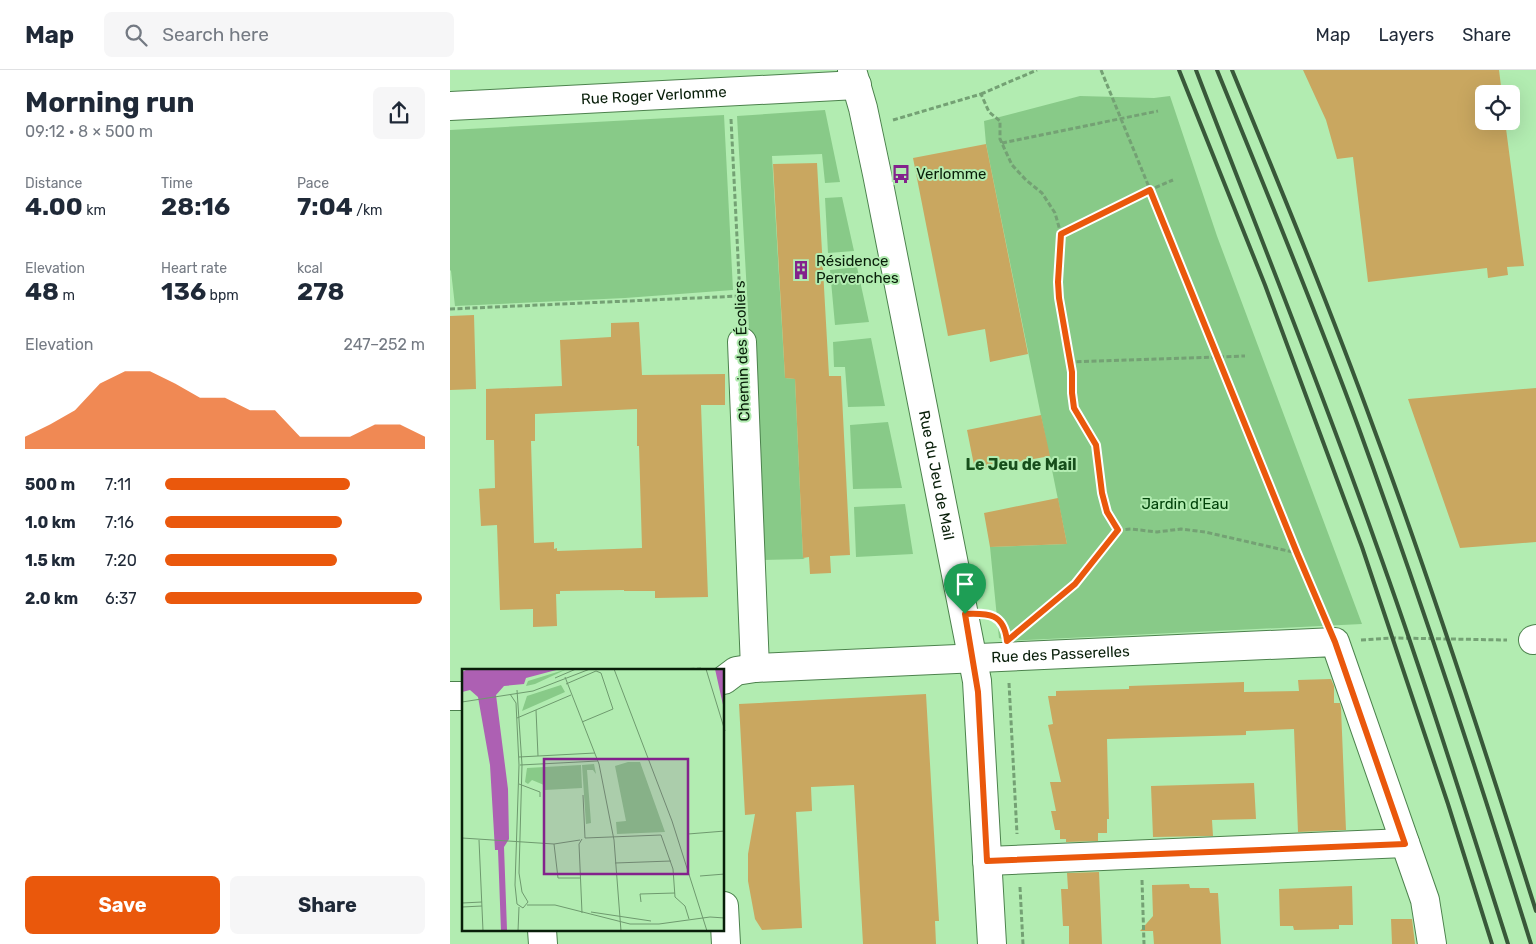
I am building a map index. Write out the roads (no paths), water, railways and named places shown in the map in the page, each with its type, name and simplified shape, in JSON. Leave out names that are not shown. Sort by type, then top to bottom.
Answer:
[{"type":"street","name":"Rue Roger Verlomme","points":[[450,106],[854,78]]},
{"type":"street","name":"Rue du Jeu de Mail","points":[[854,78],[868,132],[973,658],[978,692],[992,944]]},
{"type":"street","name":"Chemin des Écoliers","points":[[742,342],[755,668]]},
{"type":"street","name":"Rue des Passerelles","points":[[725,673],[755,668],[973,658],[1007,649],[1335,642],[1405,844]]},
{"type":"street","points":[[987,861],[1405,844],[1425,900],[1432,944]]},
{"type":"street","points":[[725,925],[726,944]]},
{"type":"railway","points":[[1179,70],[1265,285],[1362,547],[1448,804],[1492,944]]},
{"type":"railway","points":[[1196,70],[1310,363],[1393,591],[1508,944]]},
{"type":"railway","points":[[1217,70],[1307,292],[1358,426],[1448,684],[1531,944]]},
{"type":"railway","points":[[1232,70],[1323,294],[1396,489],[1458,669],[1536,911]]},
{"type":"place","name":"Verlomme","points":[[901,174]]},
{"type":"place","name":"Résidence Pervenches","points":[[801,270]]},
{"type":"district","name":"Le Jeu de Mail","points":[[1021,464]]},
{"type":"park label","name":"Jardin d'Eau","points":[[1185,504]]}]
